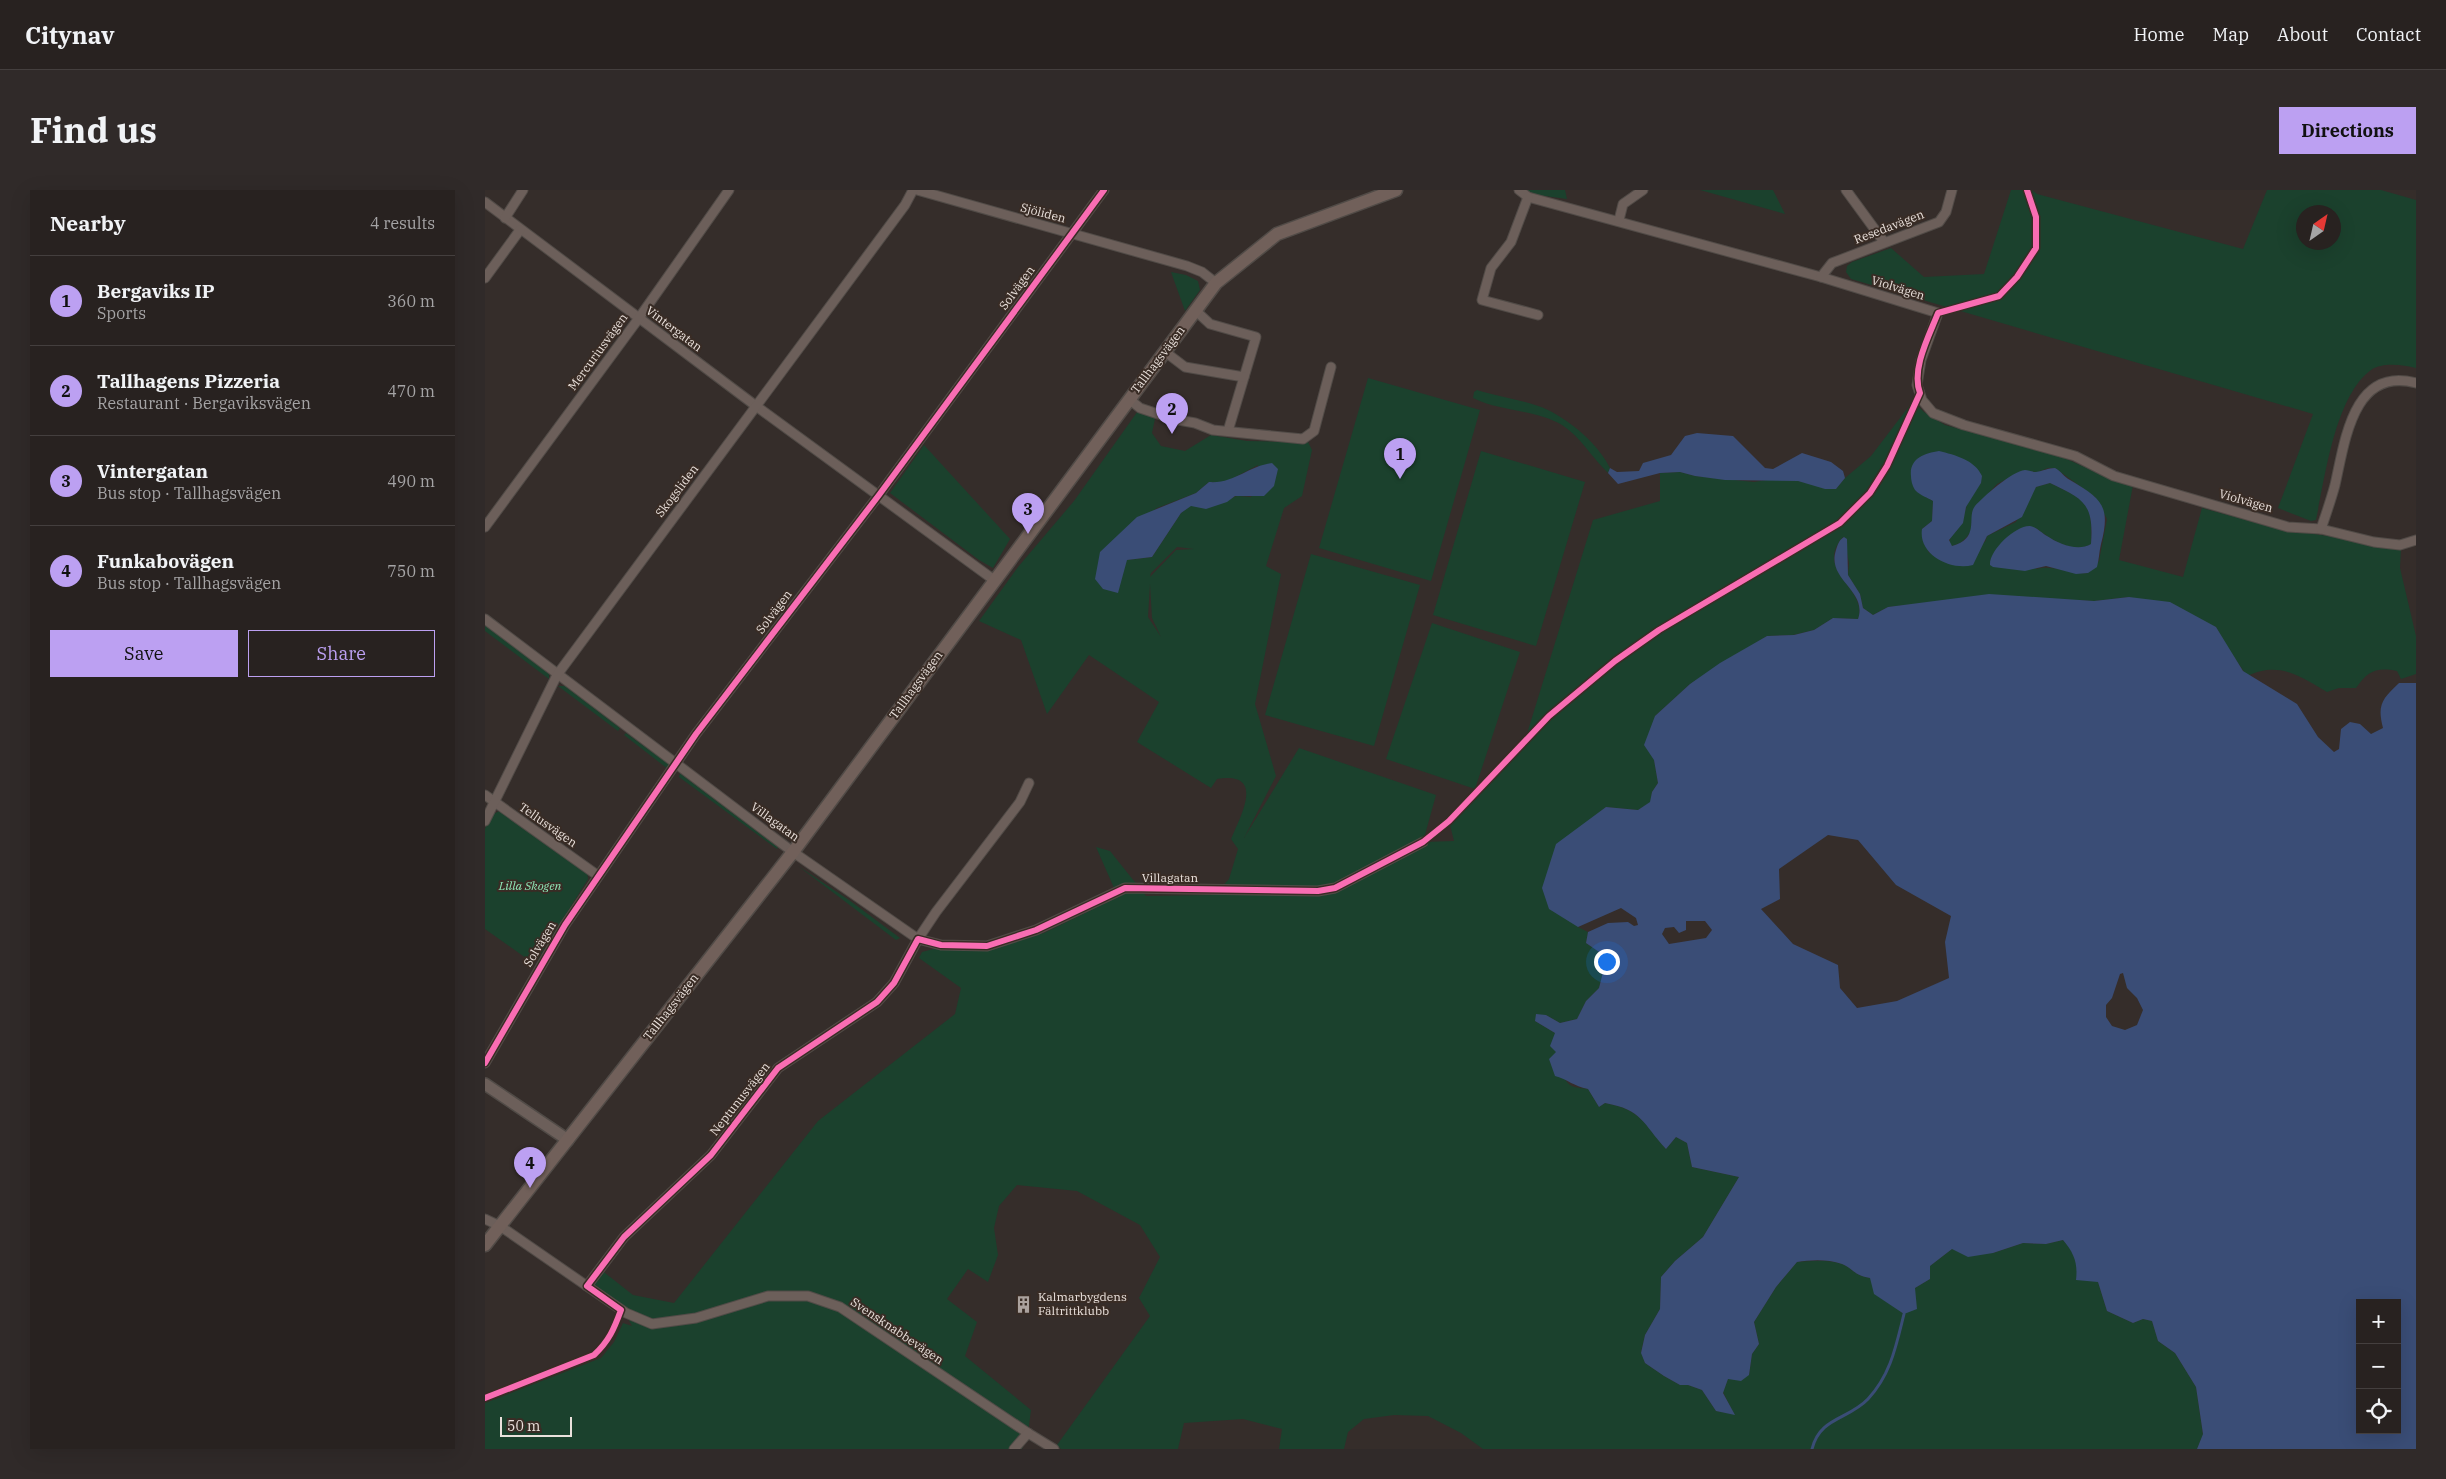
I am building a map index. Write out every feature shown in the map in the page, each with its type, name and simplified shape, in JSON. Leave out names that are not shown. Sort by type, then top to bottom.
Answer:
[{"type":"main road","name":"Tallhagsvägen","points":[[485,1245],[793,852],[1216,283],[1277,234],[1393,190]]},
{"type":"street","points":[[505,218],[523,190]]},
{"type":"street","name":"Mercuriusvägen","points":[[485,527],[639,318],[729,190]]},
{"type":"street","name":"Skogsliden","points":[[485,821],[557,675],[905,205],[913,190]]},
{"type":"street","name":"Sjöliden","points":[[917,190],[1187,266],[1202,272],[1216,283]]},
{"type":"street","name":"Solvägen","points":[[485,1063],[538,969],[597,874],[702,726],[879,495],[1103,190]]},
{"type":"street","name":"Violvägen","points":[[1519,190],[1528,197],[1619,220],[1821,277],[1938,313],[1921,360],[1917,385],[1922,400],[1933,413],[1964,425],[2075,456],[2114,476],[2288,527],[2321,529],[2374,542],[2401,545],[2416,540]]},
{"type":"street","points":[[1619,220],[1623,204],[1643,190]]},
{"type":"street","points":[[1846,190],[1884,242]]},
{"type":"street","name":"Resedavägen","points":[[1821,277],[1832,263],[1939,222],[1946,212],[1952,190]]},
{"type":"street","points":[[1528,197],[1511,242],[1491,268],[1482,300],[1538,315]]},
{"type":"street","name":"Vintergatan","points":[[485,202],[756,406],[994,580]]},
{"type":"street","points":[[485,278],[520,230]]},
{"type":"street","points":[[1195,310],[1210,324],[1256,337],[1228,431]]},
{"type":"street","points":[[1164,351],[1185,367],[1244,377]]},
{"type":"street","points":[[1129,399],[1140,408],[1156,414],[1188,420],[1213,430],[1303,439],[1314,430],[1331,368]]},
{"type":"street","points":[[2321,529],[2334,488],[2347,431],[2359,403],[2376,386],[2387,381],[2416,383]]},
{"type":"street","name":"Villagatan","points":[[485,619],[793,852],[917,938],[941,946],[987,946],[1036,930],[1125,888],[1318,892],[1335,888],[1423,842]]},
{"type":"street","name":"Neptunusvägen","points":[[587,1286],[624,1237],[711,1155],[778,1068],[877,1002],[893,983],[917,938],[1020,802],[1029,783]]},
{"type":"street","name":"Tellusvägen","points":[[485,795],[597,874]]},
{"type":"street","points":[[485,1084],[567,1140]]},
{"type":"street","name":"Svensknabbevägen","points":[[485,1219],[501,1226],[625,1313],[652,1324],[696,1318],[768,1296],[809,1296],[840,1307],[1027,1433],[1054,1449]]},
{"type":"street","points":[[1014,1449],[1027,1433]]},
{"type":"green space","points":[[1526,190],[1565,190],[1567,199],[1530,194]]},
{"type":"green space","points":[[1700,190],[1773,190],[1785,214]]},
{"type":"green space","points":[[2011,190],[2032,190],[2037,194],[2243,249],[2267,190],[2381,190],[2416,200],[2416,368],[2399,365],[2376,367],[2359,382],[2348,398],[2333,439],[2316,520],[2311,521],[2278,508],[2313,414],[1851,279],[1846,272],[1847,266],[1852,262],[1891,248],[1924,277],[1984,274]]},
{"type":"green space","points":[[1171,272],[1186,275],[1198,281],[1200,290],[1185,311]]},
{"type":"green space","points":[[1368,378],[1480,410],[1431,581],[1319,548]]},
{"type":"green space","points":[[1477,390],[1532,404],[1557,415],[1575,427],[1599,450],[1610,468],[1608,473],[1575,435],[1562,425],[1541,416],[1484,403],[1473,398],[1474,392]]},
{"type":"green space","points":[[1913,401],[1924,412],[1945,425],[2062,457],[2107,477],[2133,485],[2119,560],[2183,577],[2202,508],[2275,528],[2401,547],[2400,568],[2416,636],[2416,674],[2401,679],[2397,671],[2378,670],[2369,674],[2356,688],[2339,688],[2327,692],[2298,676],[2279,670],[2269,670],[2247,676],[2216,627],[2129,597],[2094,601],[2052,599],[1952,600],[1888,607],[1873,615],[1863,608],[1860,594],[1848,575],[1849,563],[1844,537],[1842,538],[1835,550],[1834,561],[1838,571],[1856,598],[1859,608],[1858,619],[1833,618],[1814,630],[1793,635],[1767,636],[1690,684],[1655,716],[1654,760],[1658,783],[1652,792],[1651,802],[1638,810],[1606,807],[1587,823],[1578,927],[1588,932],[1586,943],[1602,954],[1605,964],[1599,988],[1586,1001],[1577,1019],[1560,1023],[1546,1015],[1535,1021],[1555,1033],[1559,1062],[1567,1082],[1574,1087],[1588,1089],[1599,1107],[1605,1103],[1627,1109],[1641,1119],[1666,1149],[1676,1137],[1687,1143],[1692,1167],[1739,1177],[1703,1237],[1675,1261],[1661,1277],[1660,1309],[1645,1335],[1641,1352],[1645,1363],[1664,1376],[1680,1385],[1688,1385],[1702,1390],[1716,1411],[1734,1414],[1723,1392],[1728,1379],[1749,1375],[1752,1354],[1759,1344],[1754,1322],[1776,1287],[1797,1262],[1825,1261],[1842,1264],[1857,1274],[1870,1278],[1893,1306],[1904,1314],[1915,1288],[1930,1279],[1930,1266],[1952,1249],[1993,1253],[2023,1243],[2046,1244],[2063,1240],[2071,1249],[2077,1264],[2098,1282],[2107,1311],[2133,1323],[2143,1319],[2152,1321],[2158,1341],[2175,1353],[2196,1387],[2203,1435],[2197,1449],[1483,1449],[1461,1433],[1428,1416],[1394,1415],[1364,1419],[1348,1432],[1344,1449],[1279,1449],[1282,1429],[1243,1419],[1184,1423],[1178,1449],[1061,1449],[1057,1445],[1150,1316],[1139,1298],[1160,1257],[1140,1225],[1077,1191],[1017,1185],[999,1206],[994,1228],[998,1255],[988,1282],[968,1269],[947,1299],[977,1322],[965,1356],[1031,1410],[1028,1433],[1022,1449],[485,1449],[485,1403],[601,1358],[614,1342],[623,1323],[632,1326],[625,1313],[587,1286],[600,1269],[633,1295],[674,1303],[818,1121],[955,1014],[961,988],[919,958],[922,952],[937,948],[987,950],[1044,933],[1118,897],[1096,847],[1110,851],[1146,896],[1214,895],[1229,879],[1238,849],[1231,839],[1246,797],[1246,788],[1241,782],[1232,778],[1217,779],[1211,788],[1137,742],[1159,702],[1089,655],[1047,714],[1021,640],[979,621],[1018,567],[1074,501],[1140,408],[1156,414],[1152,433],[1161,446],[1185,451],[1211,435],[1247,441],[1308,442],[1312,450],[1302,496],[1284,508],[1266,566],[1281,574],[1255,704],[1276,776],[1244,838],[1299,748],[1436,795],[1423,842],[1454,841],[1449,821],[1525,740],[1593,520],[1660,501],[1660,473],[1680,472],[1695,476],[1754,482],[1773,479],[1798,481],[1836,489],[1845,478],[1871,456]],"holes":[[[1258,465],[1251,497],[1236,496],[1210,507],[1191,505],[1181,513],[1152,557],[1127,560],[1100,552],[1157,508],[1196,493],[1209,482],[1224,483]],[[2048,468],[2055,468],[2095,497],[2107,519],[2099,561],[2088,573],[2075,573],[2049,568],[2036,569],[2036,528],[2055,541],[2070,547],[2077,548],[2091,544],[2090,519],[2085,504],[2072,494],[2050,483],[2036,487],[2016,522],[1987,536],[1985,542],[1929,553],[1922,529],[1932,521],[1933,501],[1916,491],[1981,483],[1968,501],[1963,520],[1951,536],[1949,544],[1952,546],[1966,538],[1971,531],[1973,510],[1997,484],[2022,471],[2038,472]],[[1177,547],[1194,549],[1176,550],[1150,577],[1151,573]],[[1150,584],[1152,618],[1161,637],[1148,617]]]},
{"type":"green space","points":[[924,445],[1010,539],[993,568],[979,560],[890,493]]},
{"type":"green space","points":[[1481,451],[1585,482],[1536,646],[1433,615]]},
{"type":"green space","points":[[1311,554],[1420,585],[1374,746],[1265,715]]},
{"type":"green space","points":[[1432,623],[1520,652],[1475,789],[1386,759]]},
{"type":"green space","points":[[485,625],[549,672],[549,679],[485,631]]},
{"type":"green space","points":[[558,686],[565,686],[620,728],[618,731]]},
{"type":"green space","points":[[626,733],[669,764],[668,769],[624,735]]},
{"type":"green space","points":[[680,774],[778,847],[777,849],[679,777]]},
{"type":"green space","name":"Lilla Skogen","points":[[501,810],[587,872],[588,879],[538,959],[530,961],[485,929],[485,829],[490,816]]},
{"type":"green space","points":[[798,866],[849,900],[900,938],[896,940]]},
{"type":"water","points":[[1697,433],[1733,436],[1765,468],[1773,469],[1802,453],[1831,462],[1843,471],[1845,478],[1836,489],[1825,489],[1798,481],[1725,480],[1680,472],[1660,473],[1618,484],[1608,473],[1610,468],[1617,472],[1639,471],[1643,463],[1671,455],[1685,436]]},
{"type":"water","points":[[1939,451],[1958,456],[1970,462],[1979,470],[1982,476],[1981,483],[1966,507],[1963,523],[1949,540],[1952,546],[1967,538],[1970,533],[1975,506],[1998,485],[2019,471],[2036,472],[2055,468],[2097,499],[2104,512],[2104,531],[2097,567],[2088,573],[2076,574],[2046,566],[2025,571],[1990,565],[1994,552],[2004,540],[2024,527],[2030,526],[2052,539],[2069,546],[2080,547],[2091,544],[2091,520],[2084,504],[2071,494],[2050,483],[2036,487],[2022,517],[1987,536],[1973,565],[1955,566],[1938,559],[1925,546],[1922,538],[1922,529],[1932,521],[1933,501],[1915,490],[1911,480],[1911,470],[1915,461],[1923,455]]},
{"type":"water","points":[[1272,463],[1278,469],[1274,486],[1264,496],[1235,496],[1227,502],[1206,509],[1191,506],[1181,513],[1152,557],[1127,560],[1118,593],[1103,589],[1095,579],[1100,552],[1137,517],[1196,493],[1209,482],[1234,478]]},
{"type":"water","points":[[1844,537],[1847,539],[1848,575],[1860,594],[1863,608],[1873,615],[1888,607],[1989,594],[2094,601],[2129,597],[2170,602],[2216,627],[2243,671],[2297,704],[2318,737],[2334,752],[2339,749],[2341,729],[2350,722],[2360,724],[2371,734],[2383,728],[2381,708],[2385,698],[2399,683],[2416,683],[2416,1449],[2197,1449],[2203,1434],[2196,1387],[2175,1353],[2158,1341],[2152,1321],[2143,1319],[2133,1323],[2107,1311],[2098,1282],[2076,1280],[2074,1258],[2063,1240],[2046,1244],[2023,1243],[1993,1253],[1968,1257],[1952,1249],[1930,1266],[1930,1279],[1915,1288],[1917,1309],[1904,1314],[1874,1294],[1870,1278],[1857,1274],[1842,1264],[1813,1260],[1797,1262],[1776,1287],[1754,1322],[1759,1344],[1752,1354],[1749,1375],[1741,1381],[1728,1379],[1723,1393],[1735,1415],[1716,1411],[1702,1390],[1688,1385],[1680,1385],[1645,1363],[1641,1353],[1645,1335],[1660,1309],[1661,1277],[1675,1261],[1703,1237],[1739,1177],[1692,1167],[1687,1143],[1676,1137],[1666,1149],[1635,1114],[1627,1109],[1605,1103],[1599,1107],[1588,1089],[1555,1076],[1549,1059],[1556,1052],[1550,1046],[1555,1033],[1535,1021],[1536,1014],[1546,1015],[1560,1023],[1577,1019],[1586,1001],[1599,988],[1605,964],[1602,954],[1586,943],[1588,932],[1608,923],[1628,922],[1634,926],[1638,925],[1636,918],[1621,908],[1578,927],[1549,909],[1542,888],[1556,844],[1606,807],[1638,810],[1650,802],[1652,792],[1658,783],[1654,760],[1644,745],[1655,716],[1690,684],[1720,663],[1767,636],[1794,635],[1814,630],[1833,618],[1858,619],[1860,609],[1857,600],[1841,577],[1834,560],[1840,541]],"holes":[[[1828,835],[1858,840],[1896,885],[1951,916],[1945,942],[1949,978],[1897,1001],[1857,1008],[1840,988],[1838,965],[1793,944],[1761,909],[1780,899],[1779,869]],[[1686,921],[1705,921],[1712,930],[1706,938],[1669,944],[1662,934],[1665,928],[1674,927],[1679,933],[1686,930]],[[2123,973],[2127,988],[2137,998],[2143,1010],[2137,1025],[2125,1030],[2112,1026],[2106,1017],[2106,1005],[2112,998],[2120,974]]]},
{"type":"waterway","points":[[1812,1449],[1821,1431],[1835,1420],[1860,1406],[1876,1389],[1892,1359],[1904,1314]]},
{"type":"cycle path","points":[[485,1063],[565,925],[696,734],[879,495],[1104,190]]},
{"type":"cycle path","points":[[485,1398],[594,1355],[604,1345],[621,1310],[587,1286],[624,1237],[711,1155],[778,1068],[877,1002],[894,983],[918,939],[941,945],[987,946],[1036,930],[1125,888],[1318,891],[1335,888],[1423,842],[1449,821],[1549,716],[1615,661],[1659,630],[1840,523],[1870,493],[1887,466],[1920,393],[1918,384],[1919,363],[1938,313],[1999,296],[2017,277],[2036,248],[2036,217],[2027,190]]},
{"type":"place","name":"Tallhagens Pizzeria","points":[[1172,434]]},
{"type":"place","name":"Bergaviks IP","points":[[1400,479]]},
{"type":"place","name":"Vintergatan","points":[[1028,534]]},
{"type":"place","name":"Funkabovägen","points":[[530,1188]]},
{"type":"place","name":"Kalmarbygdens Fältrittklubb","points":[[1024,1304]]}]
